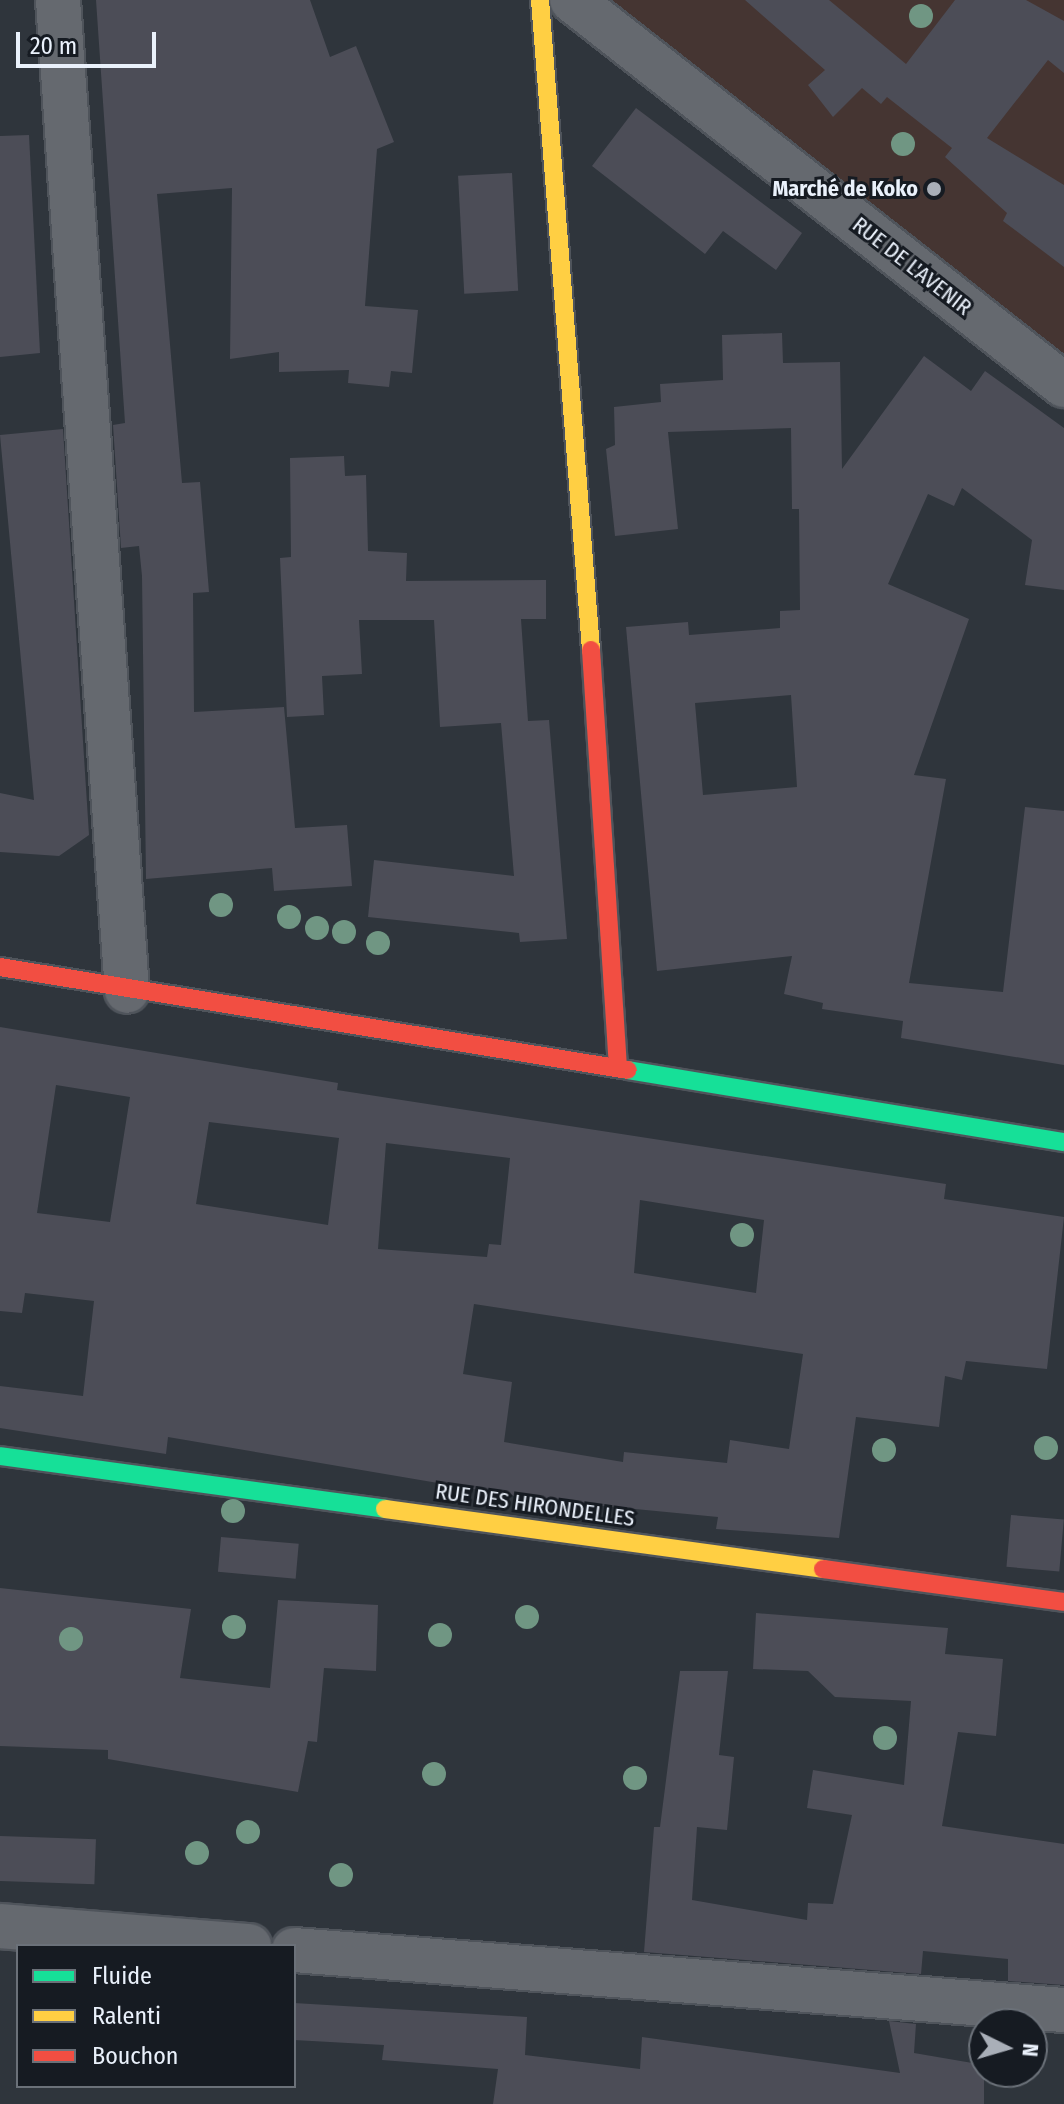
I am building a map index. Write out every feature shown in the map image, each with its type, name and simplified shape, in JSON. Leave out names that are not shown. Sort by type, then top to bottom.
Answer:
[{"type":"street","points":[[58,0],[127,991]]},
{"type":"street","points":[[540,0],[616,960],[618,1065]]},
{"type":"street","name":"RUE DE L'AVENIR","points":[[572,0],[1064,385]]},
{"type":"street","points":[[0,967],[127,991],[618,1065],[1064,1142]]},
{"type":"street","name":"RUE DES HIRONDELLES","points":[[0,1456],[1064,1602]]},
{"type":"street","points":[[0,1926],[224,1944]]},
{"type":"street","points":[[296,1950],[1064,2010]]},
{"type":"shaded area","name":"Marché de Koko","points":[[544,0],[1064,0],[1064,377]]},
{"type":"building","points":[[96,0],[310,0],[330,57],[356,46],[394,142],[377,149],[365,306],[418,310],[412,373],[391,371],[389,387],[348,383],[349,370],[279,372],[279,352],[230,359],[232,188],[157,194],[182,483],[200,482],[209,592],[193,593],[194,712],[284,707],[295,828],[347,825],[352,886],[274,891],[272,868],[146,879],[142,576],[139,546],[121,548],[113,425],[125,423]]},
{"type":"building","points":[[745,0],[829,0],[906,64],[955,0],[1026,0],[1064,21],[1064,73],[1048,60],[987,138],[1064,185],[1064,267],[1003,221],[1007,213],[945,157],[952,148],[887,97],[881,104],[862,88],[833,117],[808,85],[825,70]]},
{"type":"building","points":[[636,108],[802,233],[776,270],[723,231],[705,254],[592,166]]},
{"type":"building","points":[[29,135],[40,353],[0,357],[0,136]]},
{"type":"building","points":[[512,173],[518,291],[464,294],[458,176]]},
{"type":"building","points":[[782,333],[783,363],[840,362],[842,469],[924,356],[971,391],[985,371],[1064,428],[1064,590],[1025,585],[1032,540],[962,488],[954,506],[928,494],[888,584],[969,619],[914,775],[946,779],[909,983],[1003,992],[1025,807],[1064,811],[1064,1065],[901,1038],[903,1021],[822,1009],[823,1003],[784,994],[792,956],[657,971],[626,627],[688,622],[689,635],[780,628],[780,611],[800,610],[799,509],[792,509],[791,428],[668,432],[678,529],[615,536],[606,449],[615,445],[614,407],[661,402],[660,384],[723,380],[722,335]],"holes":[[[791,695],[797,787],[703,795],[695,703]]]},
{"type":"building","points":[[63,429],[89,835],[59,856],[0,852],[0,793],[34,800],[0,435]]},
{"type":"building","points":[[344,456],[345,476],[366,475],[368,551],[407,553],[406,581],[546,580],[546,619],[521,619],[528,721],[549,720],[567,939],[520,942],[519,933],[368,917],[374,860],[514,876],[501,723],[440,727],[434,620],[359,620],[362,674],[322,676],[324,715],[287,717],[280,558],[291,557],[290,458]]},
{"type":"building","points":[[0,1027],[338,1083],[337,1090],[946,1184],[944,1199],[1064,1217],[1047,1369],[966,1361],[962,1380],[945,1376],[939,1427],[856,1417],[839,1538],[716,1529],[718,1517],[532,1499],[168,1437],[166,1454],[0,1428],[0,1386],[83,1396],[94,1301],[25,1293],[22,1313],[0,1311]],"holes":[[[56,1085],[130,1097],[110,1222],[37,1213]],[[209,1122],[339,1138],[328,1225],[196,1204]],[[386,1143],[510,1158],[501,1245],[489,1244],[487,1257],[378,1249]],[[640,1200],[764,1220],[756,1293],[634,1273]],[[474,1304],[803,1354],[789,1449],[730,1440],[727,1463],[624,1452],[623,1462],[504,1442],[512,1382],[463,1374]]]},
{"type":"building","points":[[1011,1515],[1064,1520],[1059,1571],[1006,1567]]},
{"type":"building","points":[[221,1537],[299,1544],[296,1579],[218,1572]]},
{"type":"building","points":[[0,1588],[191,1609],[180,1678],[270,1688],[278,1600],[378,1605],[376,1671],[324,1668],[317,1742],[308,1741],[298,1792],[108,1759],[108,1750],[0,1746]]},
{"type":"building","points":[[756,1613],[948,1628],[945,1654],[1003,1659],[996,1736],[958,1732],[942,1826],[1064,1844],[1064,1985],[1008,1981],[1008,1959],[923,1951],[921,1974],[644,1952],[654,1827],[660,1827],[680,1671],[728,1671],[719,1755],[734,1757],[727,1830],[697,1827],[692,1900],[807,1920],[808,1903],[833,1904],[852,1815],[807,1808],[813,1770],[904,1785],[911,1701],[835,1697],[808,1671],[753,1669]]},
{"type":"building","points":[[0,1836],[96,1839],[94,1884],[0,1881]]},
{"type":"building","points":[[296,2003],[527,2017],[525,2055],[640,2069],[642,2037],[900,2073],[889,2021],[916,2024],[914,2053],[968,2062],[968,2088],[984,2088],[984,2104],[493,2104],[498,2069],[382,2060],[384,2045],[296,2040]]},
{"type":"traffic: fast","points":[[628,1070],[1064,1142]]},
{"type":"traffic: fast","points":[[0,1456],[385,1509]]},
{"type":"traffic: slow","points":[[540,0],[591,650]]},
{"type":"traffic: slow","points":[[385,1509],[823,1569]]},
{"type":"traffic: jam","points":[[591,650],[618,1065]]},
{"type":"traffic: jam","points":[[0,967],[628,1070]]},
{"type":"traffic: jam","points":[[823,1569],[1064,1602]]},
{"type":"place","name":"Marché de Koko","points":[[934,189]]}]
